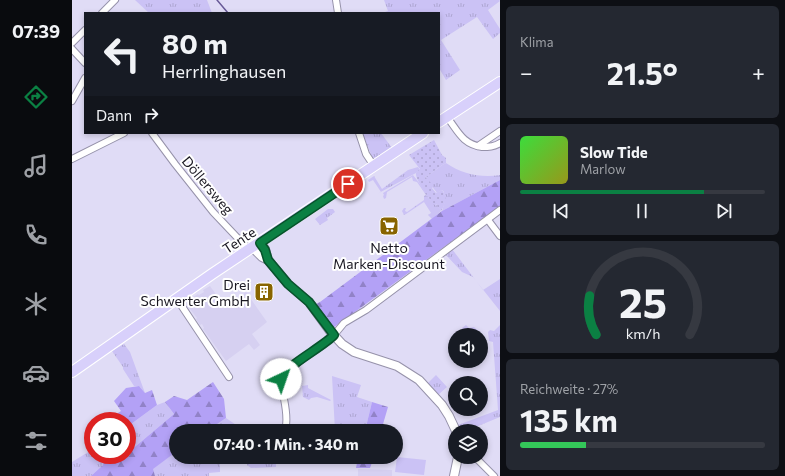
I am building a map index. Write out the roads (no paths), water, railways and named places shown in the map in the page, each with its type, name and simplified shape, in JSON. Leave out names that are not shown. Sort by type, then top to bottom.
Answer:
[{"type":"main road","points":[[443,120],[500,82]]},
{"type":"main road","name":"Tente","points":[[72,372],[177,299],[422,134]]},
{"type":"street","points":[[103,12],[115,0]]},
{"type":"street","points":[[336,0],[338,12]]},
{"type":"street","points":[[72,42],[84,31]]},
{"type":"street","points":[[72,49],[84,62]]},
{"type":"street","points":[[72,101],[84,80]]},
{"type":"street","points":[[443,120],[466,142],[478,146],[488,147],[500,143]]},
{"type":"street","points":[[478,146],[500,131]]},
{"type":"street","points":[[72,159],[122,134]]},
{"type":"street","name":"Döllersweg","points":[[153,134],[213,212],[254,247]]},
{"type":"street","points":[[359,134],[366,154],[374,166]]},
{"type":"street","points":[[286,424],[286,407],[281,387],[282,375],[287,369],[323,345],[332,333],[344,323],[366,310],[500,210]]},
{"type":"street","points":[[488,220],[500,236]]},
{"type":"street","points":[[254,247],[265,250],[268,260],[288,284],[312,307],[342,344],[354,352],[397,366],[415,377],[442,405],[450,416],[453,424]]},
{"type":"street","points":[[177,299],[229,377]]},
{"type":"street","points":[[454,476],[457,464]]},
{"type":"street","points":[[482,464],[494,476]]},
{"type":"waterway","points":[[217,0],[227,12]]},
{"type":"place","name":"Netto Marken-Discount","points":[[389,226]]},
{"type":"place","name":"Drei Schwerter GmbH","points":[[264,292]]}]
